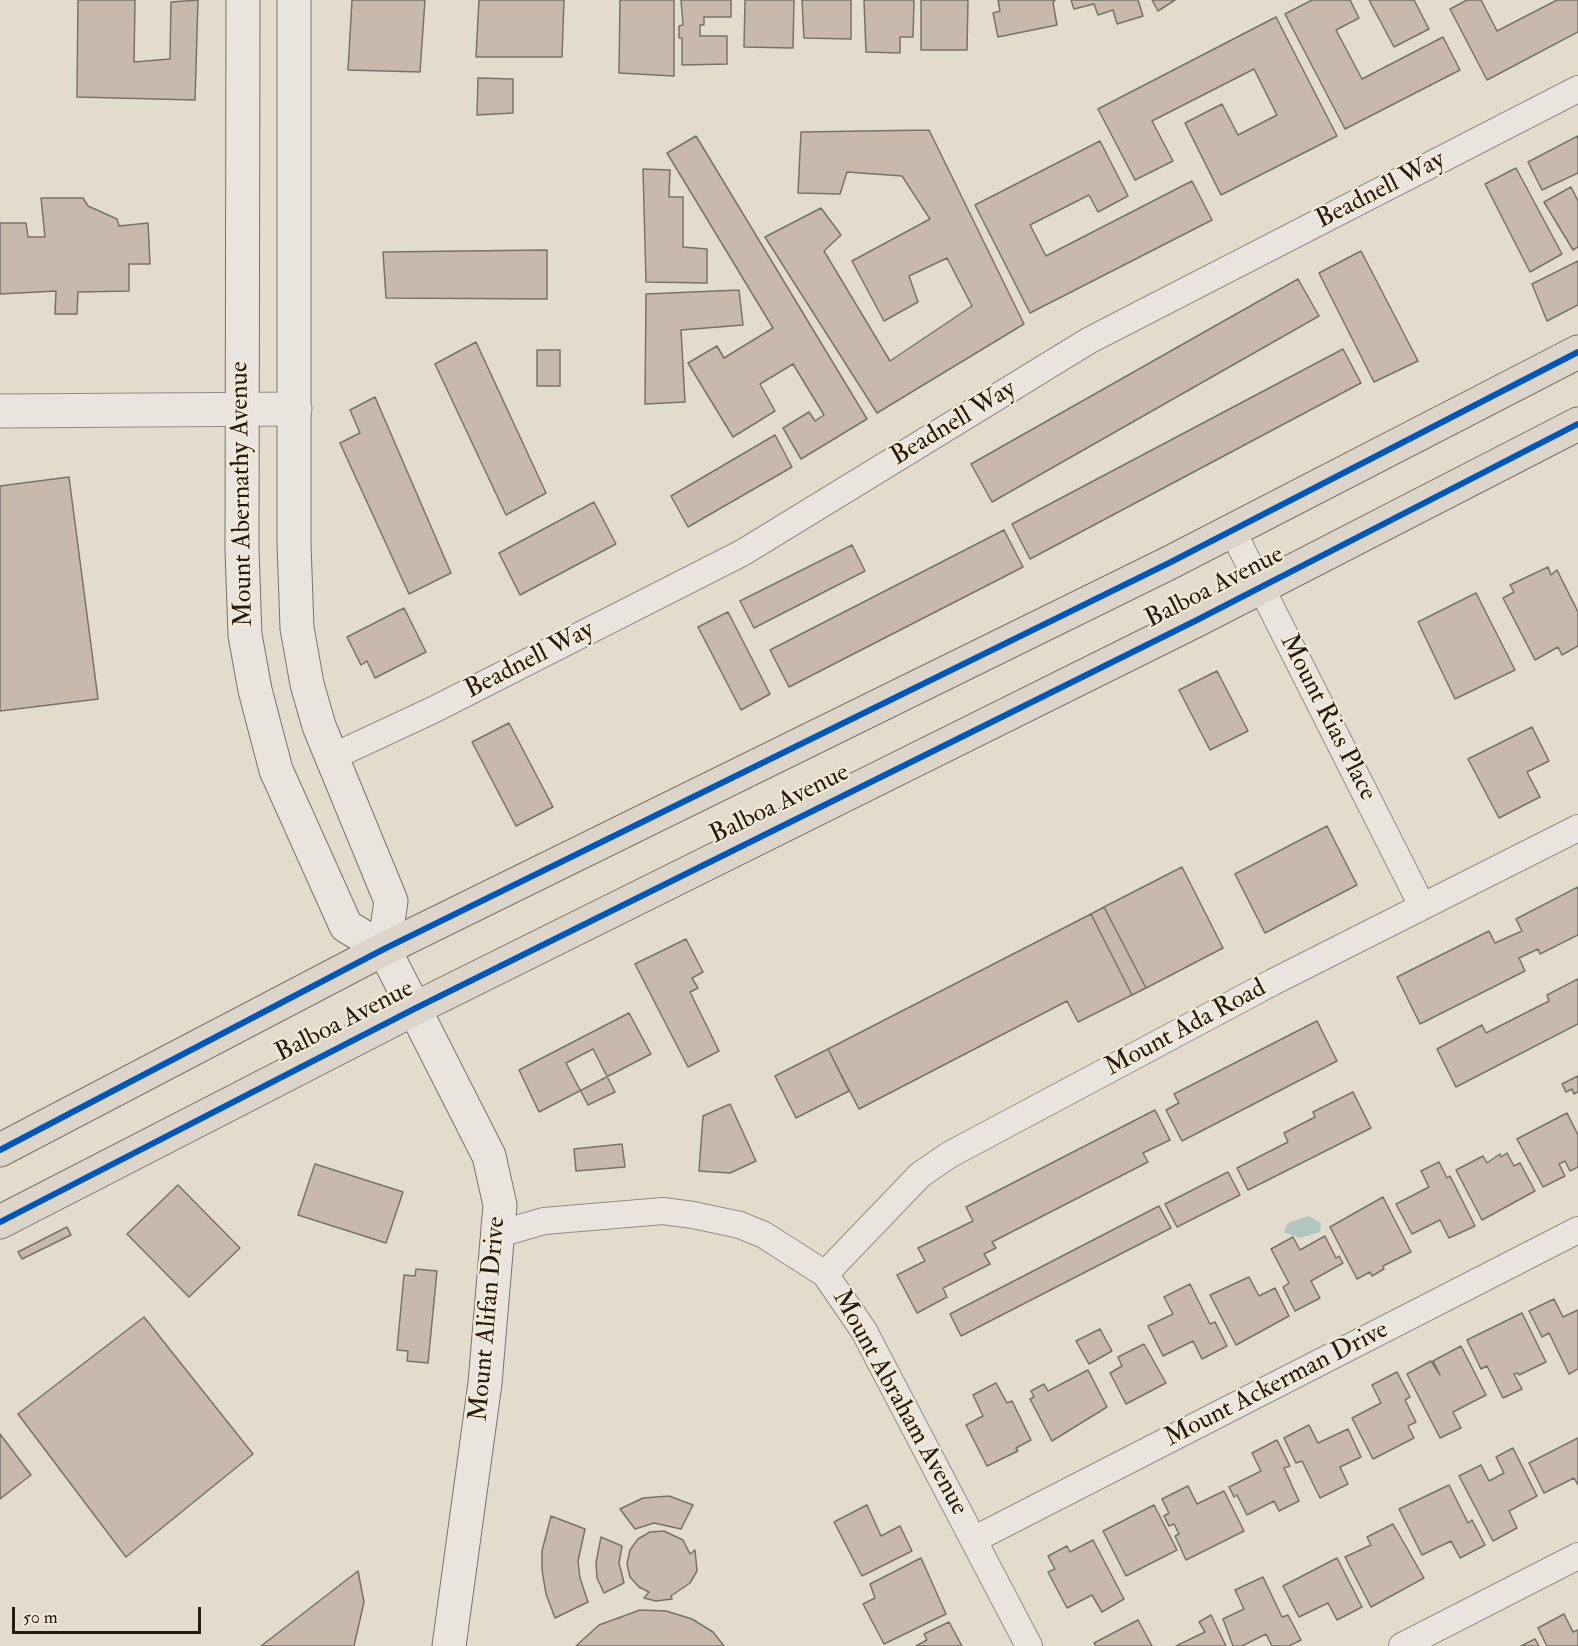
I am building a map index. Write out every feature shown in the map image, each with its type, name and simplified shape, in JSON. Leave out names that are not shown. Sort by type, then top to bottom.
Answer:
[{"type":"main road","name":"Mount Abernathy Avenue","points":[[243,0],[242,409],[245,635],[255,690],[276,770],[346,926],[384,949],[391,901],[330,758],[308,684],[297,628],[294,0]]},
{"type":"main road","name":"Balboa Avenue","points":[[0,1150],[384,949],[1232,530],[1578,352]]},
{"type":"main road","points":[[0,411],[295,410]]},
{"type":"main road","name":"Balboa Avenue","points":[[0,1222],[414,1009],[1260,587],[1578,424]]},
{"type":"main road","points":[[384,949],[414,1009]]},
{"type":"main road","name":"Mount Alifan Drive","points":[[414,1009],[489,1156],[500,1205],[500,1234],[485,1383],[449,1646]]},
{"type":"street","name":"Beadnell Way","points":[[330,758],[433,710],[742,553],[1090,340],[1578,89]]},
{"type":"street","name":"Mount Rias Place","points":[[1232,530],[1422,906]]},
{"type":"street","name":"Mount Ada Road","points":[[825,1274],[920,1175],[949,1155],[1273,982],[1578,828]]},
{"type":"street","name":"Mount Abraham Avenue","points":[[500,1234],[544,1221],[663,1211],[740,1225],[764,1236],[825,1274],[864,1331],[975,1539],[1029,1646]]},
{"type":"street","name":"Mount Ackerman Drive","points":[[975,1539],[1578,1230]]},
{"type":"street","points":[[1402,1646],[1578,1557]]},
{"type":"water","points":[[1308,1216],[1321,1223],[1320,1232],[1300,1238],[1284,1232],[1288,1223]]},
{"type":"building","points":[[78,0],[135,0],[134,62],[170,59],[171,2],[198,0],[195,100],[77,97]]},
{"type":"building","points":[[352,0],[425,0],[420,72],[348,70]]},
{"type":"building","points":[[479,0],[564,0],[562,57],[476,57]]},
{"type":"building","points":[[620,0],[674,0],[674,76],[619,73]]},
{"type":"building","points":[[681,0],[731,0],[731,17],[704,17],[704,25],[700,25],[700,36],[727,36],[727,64],[682,65],[682,38],[679,38],[679,26],[683,25]]},
{"type":"building","points":[[745,0],[794,0],[793,48],[744,47]]},
{"type":"building","points":[[802,0],[851,0],[851,39],[804,38]]},
{"type":"building","points":[[864,0],[914,0],[913,37],[900,37],[900,53],[866,52]]},
{"type":"building","points":[[921,0],[968,0],[967,50],[921,50]]},
{"type":"building","points":[[998,0],[1055,0],[1053,3],[1057,25],[998,37],[993,13],[1000,11]]},
{"type":"building","points":[[1071,0],[1138,0],[1143,16],[1117,24],[1113,10],[1098,15],[1094,4],[1074,9]]},
{"type":"building","points":[[1152,0],[1175,0],[1158,11]]},
{"type":"building","points":[[1312,0],[1350,0],[1359,18],[1336,30],[1362,79],[1443,37],[1460,70],[1345,129],[1285,14]]},
{"type":"building","points":[[1369,0],[1414,0],[1429,29],[1394,47]]},
{"type":"building","points":[[1467,0],[1481,0],[1497,31],[1557,0],[1578,0],[1578,32],[1487,80],[1450,9]]},
{"type":"building","points":[[1276,17],[1337,136],[1221,195],[1185,123],[1222,104],[1238,135],[1277,115],[1254,69],[1152,121],[1173,161],[1135,180],[1098,109]]},
{"type":"building","points":[[478,78],[513,79],[513,113],[477,115]]},
{"type":"building","points":[[929,130],[1024,324],[877,413],[765,237],[821,208],[841,235],[824,251],[890,361],[972,306],[947,258],[909,276],[918,302],[884,321],[852,261],[930,219],[902,176],[847,172],[840,194],[798,193],[801,132]]},
{"type":"building","points":[[696,136],[867,419],[801,459],[783,428],[809,412],[815,421],[824,415],[793,364],[760,384],[775,411],[733,437],[688,363],[717,346],[724,358],[773,328],[667,153]]},
{"type":"building","points":[[1578,136],[1578,173],[1542,190],[1528,162]]},
{"type":"building","points":[[1100,141],[1128,196],[1098,212],[1089,195],[1030,225],[1046,256],[1192,181],[1212,220],[1030,313],[975,205]]},
{"type":"building","points":[[1516,168],[1562,254],[1530,272],[1485,184]]},
{"type":"building","points":[[643,169],[670,170],[669,197],[683,197],[683,247],[707,249],[707,283],[646,282]]},
{"type":"building","points":[[1571,187],[1578,201],[1578,247],[1573,250],[1544,202]]},
{"type":"building","points":[[41,198],[83,198],[88,206],[117,219],[119,226],[148,223],[150,264],[129,264],[129,291],[78,292],[77,314],[55,314],[56,291],[0,294],[0,223],[26,223],[28,237],[45,237]]},
{"type":"building","points":[[547,250],[547,299],[386,298],[383,252]]},
{"type":"building","points":[[1361,251],[1418,361],[1374,382],[1319,273]]},
{"type":"building","points":[[1578,261],[1578,305],[1547,321],[1532,284]]},
{"type":"building","points":[[1298,279],[1319,316],[992,502],[971,464]]},
{"type":"building","points":[[739,290],[743,325],[681,330],[685,402],[645,404],[646,294]]},
{"type":"building","points":[[476,342],[546,493],[506,515],[435,364]]},
{"type":"building","points":[[1343,349],[1361,383],[1030,559],[1012,524]]},
{"type":"building","points":[[537,350],[560,350],[560,386],[537,386]]},
{"type":"building","points":[[375,397],[451,573],[409,594],[340,443],[360,433],[350,410]]},
{"type":"building","points":[[775,435],[792,467],[688,527],[671,496]]},
{"type":"building","points":[[69,477],[98,699],[0,711],[0,486]]},
{"type":"building","points":[[594,502],[616,544],[520,595],[499,553]]},
{"type":"building","points":[[1004,530],[1023,567],[789,687],[770,650]]},
{"type":"building","points":[[852,545],[865,571],[754,628],[740,601]]},
{"type":"building","points":[[1548,567],[1551,575],[1557,570],[1578,612],[1578,646],[1562,655],[1558,647],[1535,660],[1503,598],[1514,592],[1510,585]]},
{"type":"building","points":[[1476,593],[1515,670],[1455,699],[1418,622]]},
{"type":"building","points":[[404,608],[426,652],[375,678],[367,661],[361,665],[347,637]]},
{"type":"building","points":[[728,612],[770,694],[741,710],[698,627]]},
{"type":"building","points":[[1217,671],[1248,731],[1210,750],[1179,690]]},
{"type":"building","points":[[509,723],[553,807],[516,826],[472,742]]},
{"type":"building","points":[[1532,727],[1549,761],[1527,772],[1540,797],[1499,818],[1468,759]]},
{"type":"building","points":[[1327,826],[1357,885],[1265,933],[1235,874]]},
{"type":"building","points":[[1182,867],[1223,948],[1146,988],[1104,907]]},
{"type":"building","points":[[1578,887],[1578,935],[1540,954],[1538,949],[1519,958],[1525,971],[1420,1024],[1397,977],[1489,931],[1495,943],[1522,931],[1516,919]]},
{"type":"building","points":[[1104,907],[1146,988],[1132,995],[1091,914]]},
{"type":"building","points":[[1091,914],[1132,995],[1078,1022],[1067,1001],[859,1109],[828,1049]]},
{"type":"building","points":[[686,939],[703,972],[692,978],[698,988],[690,992],[719,1051],[688,1067],[635,964]]},
{"type":"building","points":[[1578,979],[1578,1024],[1456,1087],[1437,1049],[1482,1025],[1486,1033],[1549,1001],[1547,995]]},
{"type":"building","points":[[629,1013],[651,1054],[539,1112],[519,1070]]},
{"type":"building","points":[[1317,1021],[1337,1061],[1182,1141],[1166,1110],[1179,1103],[1174,1094]]},
{"type":"building","points":[[593,1049],[615,1092],[588,1105],[566,1063]]},
{"type":"building","points":[[828,1049],[849,1091],[796,1118],[775,1076]]},
{"type":"building","points":[[1578,1076],[1578,1092],[1574,1094],[1572,1089],[1566,1092],[1562,1084]]},
{"type":"building","points":[[1353,1092],[1371,1128],[1248,1190],[1237,1168],[1288,1142],[1284,1133],[1315,1117],[1313,1112]]},
{"type":"building","points":[[730,1104],[756,1161],[730,1173],[699,1171],[703,1116]]},
{"type":"building","points":[[1155,1110],[1170,1140],[1143,1153],[1148,1162],[992,1242],[996,1248],[984,1254],[990,1264],[943,1288],[947,1297],[917,1313],[897,1275],[925,1261],[918,1248],[973,1221],[966,1207]]},
{"type":"building","points":[[1567,1113],[1578,1135],[1578,1167],[1570,1171],[1565,1161],[1559,1164],[1565,1176],[1543,1187],[1517,1139]]},
{"type":"building","points":[[622,1144],[625,1167],[576,1171],[574,1149]]},
{"type":"building","points":[[1507,1153],[1514,1166],[1520,1163],[1535,1191],[1482,1220],[1456,1170],[1483,1156],[1487,1163],[1500,1154],[1501,1157]]},
{"type":"building","points":[[1439,1162],[1447,1178],[1450,1176],[1475,1226],[1449,1238],[1440,1220],[1412,1234],[1396,1204],[1429,1187],[1421,1171]]},
{"type":"building","points":[[315,1164],[403,1192],[386,1243],[298,1215]]},
{"type":"building","points":[[1228,1172],[1240,1195],[1177,1227],[1165,1204]]},
{"type":"building","points":[[178,1185],[240,1248],[189,1297],[127,1234]]},
{"type":"building","points":[[1383,1197],[1411,1252],[1383,1266],[1384,1269],[1372,1276],[1370,1272],[1357,1279],[1330,1227]]},
{"type":"building","points":[[1159,1206],[1171,1228],[961,1336],[950,1314]]},
{"type":"building","points":[[67,1227],[71,1235],[22,1259],[18,1252]]},
{"type":"building","points":[[1325,1236],[1336,1258],[1339,1256],[1343,1263],[1311,1281],[1320,1298],[1295,1311],[1283,1287],[1289,1283],[1271,1249],[1293,1237],[1300,1250]]},
{"type":"building","points":[[416,1269],[437,1271],[428,1363],[407,1361],[408,1351],[397,1350],[404,1275],[415,1276]]},
{"type":"building","points":[[1249,1277],[1259,1296],[1275,1288],[1289,1316],[1236,1345],[1210,1295]]},
{"type":"building","points":[[1190,1284],[1210,1324],[1215,1322],[1227,1346],[1202,1359],[1193,1341],[1163,1356],[1148,1326],[1173,1314],[1164,1297]]},
{"type":"building","points":[[1554,1299],[1563,1317],[1578,1310],[1578,1369],[1569,1374],[1549,1333],[1542,1337],[1529,1311]]},
{"type":"building","points":[[1522,1313],[1546,1362],[1519,1375],[1514,1374],[1522,1389],[1503,1398],[1487,1366],[1481,1369],[1467,1340]]},
{"type":"building","points":[[144,1317],[253,1454],[126,1557],[18,1414]]},
{"type":"building","points":[[1100,1329],[1112,1351],[1089,1364],[1076,1341]]},
{"type":"building","points":[[1144,1344],[1166,1383],[1126,1404],[1110,1373],[1122,1366],[1118,1357]]},
{"type":"building","points":[[1461,1346],[1486,1395],[1453,1412],[1461,1428],[1440,1438],[1407,1374],[1431,1361],[1440,1375],[1433,1361]]},
{"type":"building","points":[[1088,1370],[1107,1407],[1052,1441],[1030,1399],[1034,1397],[1031,1391],[1044,1384],[1048,1391]]},
{"type":"building","points":[[1397,1372],[1410,1397],[1405,1400],[1416,1422],[1408,1426],[1414,1438],[1373,1459],[1352,1418],[1381,1403],[1372,1385]]},
{"type":"building","points":[[996,1383],[1007,1403],[1012,1401],[1031,1440],[1016,1448],[1018,1451],[987,1466],[966,1425],[983,1416],[973,1395]]},
{"type":"building","points":[[1309,1425],[1318,1443],[1348,1429],[1361,1457],[1340,1467],[1348,1484],[1320,1498],[1302,1461],[1296,1463],[1284,1438]]},
{"type":"building","points":[[0,1434],[31,1475],[0,1499]]},
{"type":"building","points":[[1578,1438],[1578,1485],[1574,1478],[1544,1493],[1529,1463]]},
{"type":"building","points":[[1277,1440],[1290,1466],[1284,1468],[1299,1501],[1279,1511],[1274,1501],[1247,1515],[1237,1495],[1234,1497],[1229,1487],[1261,1471],[1252,1453]]},
{"type":"building","points":[[1513,1448],[1537,1496],[1509,1511],[1517,1528],[1493,1541],[1459,1476],[1481,1465],[1489,1481],[1504,1473],[1496,1457]]},
{"type":"building","points":[[1449,1485],[1468,1523],[1472,1520],[1485,1545],[1460,1558],[1451,1541],[1422,1555],[1399,1509]]},
{"type":"building","points":[[1188,1486],[1197,1504],[1224,1491],[1244,1531],[1186,1560],[1175,1536],[1179,1534],[1174,1524],[1169,1526],[1164,1516],[1169,1513],[1162,1499]]},
{"type":"building","points":[[669,1496],[693,1505],[681,1529],[654,1523],[635,1529],[620,1509],[643,1498]]},
{"type":"building","points":[[867,1505],[881,1536],[900,1526],[912,1551],[862,1576],[834,1522]]},
{"type":"building","points":[[1154,1505],[1177,1550],[1126,1576],[1103,1531]]},
{"type":"building","points":[[551,1516],[585,1529],[578,1561],[580,1578],[588,1602],[555,1618],[546,1594],[542,1570],[542,1551]]},
{"type":"building","points":[[1393,1524],[1424,1578],[1371,1607],[1345,1557],[1371,1545],[1367,1537]]},
{"type":"building","points":[[664,1531],[683,1540],[690,1554],[695,1550],[697,1571],[690,1583],[671,1596],[672,1599],[656,1601],[644,1598],[649,1592],[639,1587],[630,1577],[627,1564],[630,1550],[638,1539],[650,1532]]},
{"type":"building","points":[[601,1537],[622,1546],[619,1563],[624,1583],[604,1593],[597,1578],[596,1563]]},
{"type":"building","points":[[1093,1540],[1124,1599],[1102,1612],[1092,1595],[1067,1608],[1048,1572],[1055,1569],[1048,1556],[1067,1546],[1070,1552]]},
{"type":"building","points":[[921,1558],[946,1614],[884,1644],[863,1604],[875,1598],[870,1584]]},
{"type":"building","points":[[1337,1558],[1362,1607],[1337,1620],[1328,1603],[1299,1617],[1283,1586]]},
{"type":"building","points":[[358,1571],[364,1602],[354,1646],[261,1646]]},
{"type":"building","points":[[1263,1577],[1282,1617],[1288,1615],[1301,1640],[1289,1646],[1272,1646],[1266,1634],[1242,1646],[1233,1646],[1223,1619],[1244,1609],[1235,1590]]},
{"type":"building","points":[[640,1610],[666,1611],[692,1619],[713,1632],[724,1646],[576,1646],[599,1625]]},
{"type":"building","points":[[1564,1614],[1573,1632],[1578,1630],[1578,1646],[1547,1646],[1538,1628]]},
{"type":"building","points":[[1211,1615],[1226,1646],[1176,1646],[1205,1632],[1199,1622]]},
{"type":"building","points":[[1138,1620],[1152,1646],[1096,1646],[1094,1643]]},
{"type":"building","points":[[949,1622],[962,1646],[916,1646],[927,1640],[924,1634]]},
{"type":"building","points":[[1535,1639],[1539,1646],[1521,1646]]},
{"type":"cycle path","points":[[0,1150],[384,949],[1169,563],[1578,352]]},
{"type":"cycle path","points":[[0,1222],[414,1009],[1197,620],[1578,424]]}]
